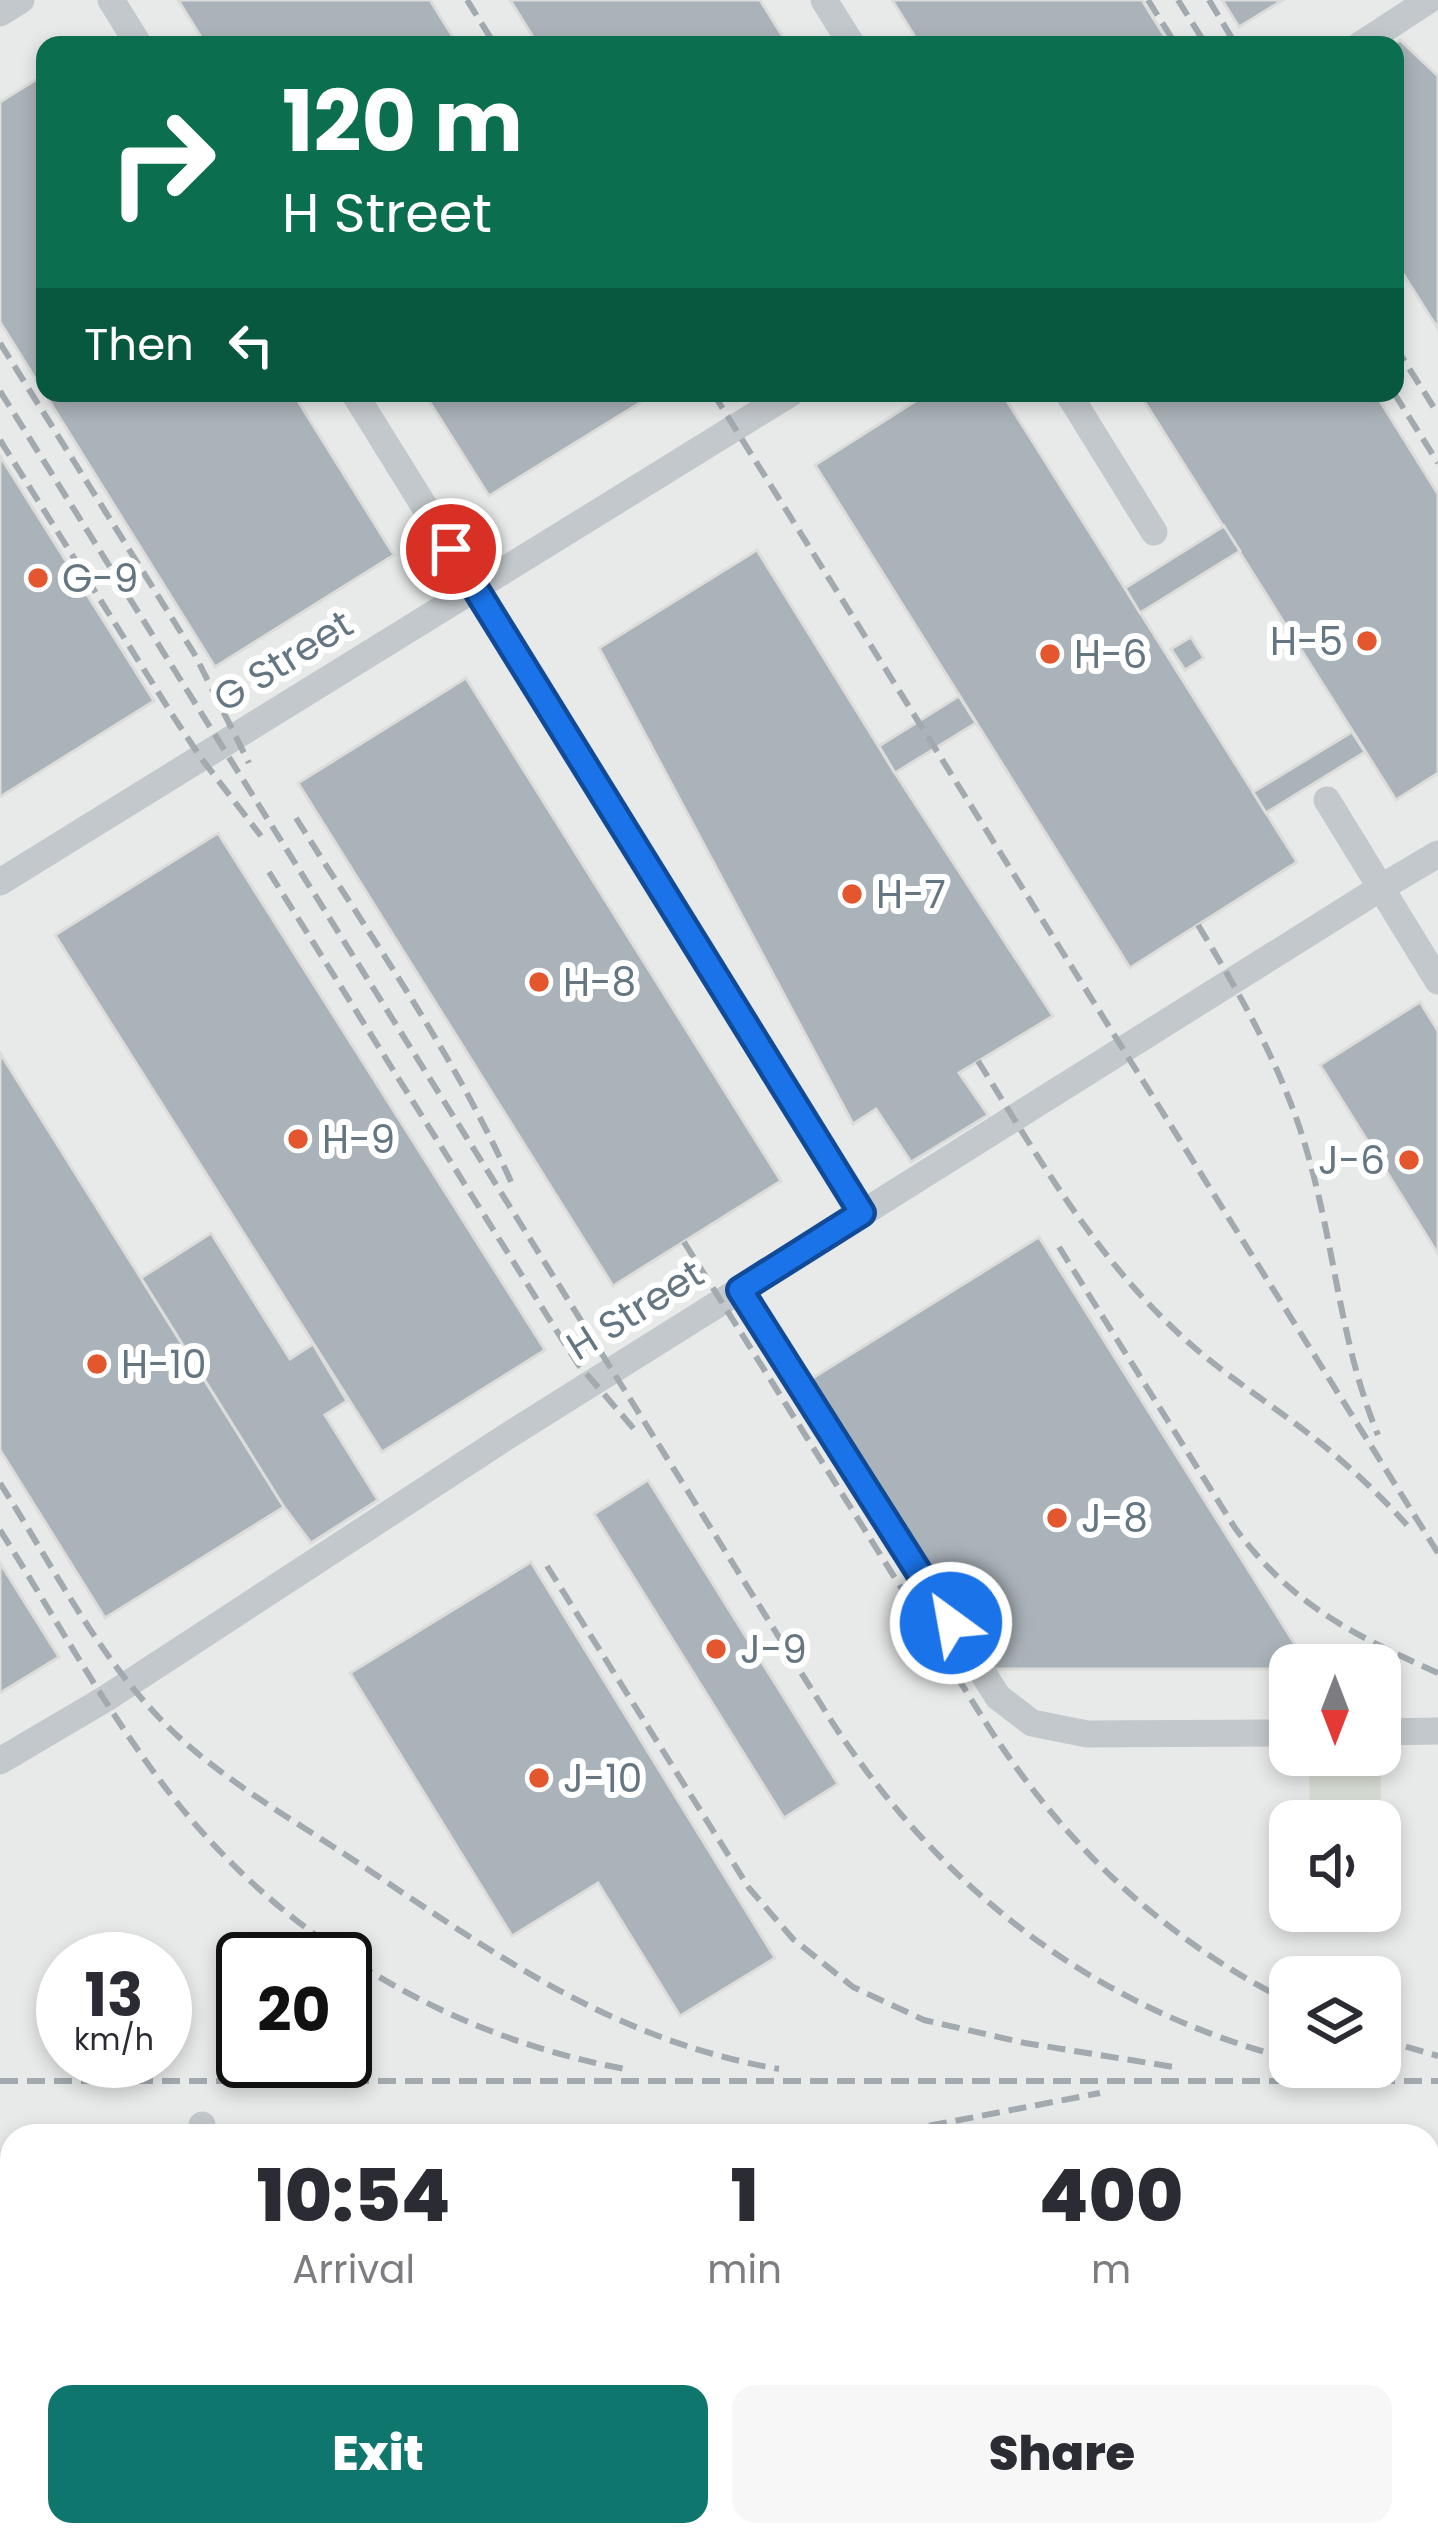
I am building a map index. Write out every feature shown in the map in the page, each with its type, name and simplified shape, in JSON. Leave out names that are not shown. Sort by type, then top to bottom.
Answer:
[{"type":"lane","points":[[0,13],[20,0]]},
{"type":"lane","points":[[111,0],[133,36]]},
{"type":"lane","points":[[824,0],[846,36]]},
{"type":"lane","points":[[1374,36],[1430,0]]},
{"type":"lane","points":[[360,402],[862,1213]]},
{"type":"lane","name":"G Street","points":[[0,882],[776,402]]},
{"type":"lane","points":[[1074,402],[1154,532]]},
{"type":"lane","points":[[1327,800],[1438,981]]},
{"type":"lane","name":"H Street","points":[[0,1761],[105,1699],[506,1437],[1438,854]]},
{"type":"lane","points":[[740,1290],[998,1697],[1032,1723],[1087,1734],[1269,1732]]},
{"type":"lane","points":[[1401,1732],[1438,1731]]},
{"type":"shaded area","points":[[0,0],[1438,0],[1438,2124],[0,2124]]},
{"type":"shaded area","points":[[1309,1776],[1381,1776],[1380,1800],[1310,1800]]},
{"type":"building","points":[[178,0],[430,0],[452,36],[200,36]]},
{"type":"building","points":[[510,0],[760,0],[782,36],[532,36]]},
{"type":"building","points":[[892,0],[1142,0],[1164,36],[914,36]]},
{"type":"building","points":[[1222,0],[1283,0],[1239,27]]},
{"type":"building","points":[[1404,44],[1438,76],[1438,329],[1404,275]]},
{"type":"building","points":[[36,80],[36,380],[0,322],[0,102]]},
{"type":"building","points":[[50,402],[299,402],[394,555],[215,667]]},
{"type":"building","points":[[430,402],[641,402],[489,496]]},
{"type":"building","name":"H-6","points":[[914,402],[1008,402],[1297,862],[1130,968],[815,465]]},
{"type":"building","name":"H-5","points":[[1145,402],[1381,402],[1438,494],[1438,773],[1396,800]]},
{"type":"building","name":"G-9","points":[[0,456],[154,701],[0,797]]},
{"type":"building","points":[[1224,526],[1240,551],[1140,613],[1125,588]]},
{"type":"building","name":"H-7","points":[[757,550],[1053,1016],[959,1073],[988,1115],[911,1162],[876,1109],[853,1124],[599,648]]},
{"type":"building","points":[[1191,637],[1204,658],[1185,670],[1171,649]]},
{"type":"building","name":"H-8","points":[[466,678],[781,1181],[613,1286],[298,783]]},
{"type":"building","points":[[959,696],[976,723],[895,773],[879,746]]},
{"type":"building","points":[[1352,732],[1365,752],[1266,813],[1253,792]]},
{"type":"building","name":"H-9","points":[[218,833],[545,1350],[382,1452],[55,935]]},
{"type":"building","name":"J-6","points":[[1420,1002],[1438,1031],[1438,1254],[1320,1065]]},
{"type":"building","name":"H-10","points":[[0,1053],[284,1507],[105,1618],[0,1450]]},
{"type":"building","points":[[211,1233],[290,1359],[313,1344],[347,1401],[325,1415],[378,1500],[311,1543],[141,1278]]},
{"type":"building","name":"J-8","points":[[1039,1237],[1295,1644],[1269,1644],[1269,1669],[994,1669],[811,1379]]},
{"type":"building","name":"J-9","points":[[648,1480],[838,1784],[784,1818],[594,1514]]},
{"type":"building","name":"J-10","points":[[531,1562],[775,1958],[680,2016],[598,1883],[512,1936],[350,1673]]},
{"type":"building","points":[[0,1563],[59,1657],[0,1693]]},
{"type":"railway","points":[[467,0],[489,36]]},
{"type":"railway","points":[[1148,0],[1170,36]]},
{"type":"railway","points":[[1178,0],[1200,36]]},
{"type":"railway","points":[[1209,0],[1231,36]]},
{"type":"railway","points":[[0,343],[36,401]]},
{"type":"railway","points":[[1404,360],[1438,414]]},
{"type":"railway","points":[[0,391],[832,1722],[875,1783],[923,1839],[1029,1934],[1088,1974],[1151,2008],[1269,2053]]},
{"type":"railway","points":[[37,402],[195,655],[249,763]]},
{"type":"railway","points":[[719,402],[1438,1553]]},
{"type":"railway","points":[[1400,402],[1438,463]]},
{"type":"railway","points":[[0,440],[175,719],[261,836]]},
{"type":"railway","points":[[296,818],[438,1043],[512,1184]]},
{"type":"railway","points":[[269,872],[578,1364],[634,1429]]},
{"type":"railway","points":[[1198,925],[1264,1041],[1290,1102],[1320,1200],[1355,1368],[1378,1435]]},
{"type":"railway","points":[[978,1061],[1067,1201],[1144,1299],[1205,1357],[1332,1453],[1407,1525]]},
{"type":"railway","points":[[684,1242],[986,1723],[1047,1808],[1158,1918],[1269,1991]]},
{"type":"railway","points":[[1059,1247],[1235,1528],[1257,1555],[1326,1615],[1438,1673]]},
{"type":"railway","points":[[0,1483],[91,1630],[131,1685],[173,1732],[221,1771],[552,1987],[659,2036],[779,2069]]},
{"type":"railway","points":[[0,1530],[154,1773],[223,1855],[271,1900],[323,1941],[437,2008],[498,2034],[625,2069]]},
{"type":"railway","points":[[547,1566],[749,1888],[793,1939],[853,1987],[924,2020],[1025,2043],[1180,2068]]},
{"type":"railway","points":[[1401,2045],[1438,2056]]},
{"type":"railway","points":[[0,2081],[1438,2081]]},
{"type":"railway","points":[[939,2124],[1100,2093]]},
{"type":"place","name":"G-9","points":[[38,578]]},
{"type":"place","name":"H-5","points":[[1367,641]]},
{"type":"place","name":"H-6","points":[[1050,654]]},
{"type":"place","name":"H-7","points":[[852,894]]},
{"type":"place","name":"H-8","points":[[539,982]]},
{"type":"place","name":"H-9","points":[[298,1139]]},
{"type":"place","name":"J-6","points":[[1409,1160]]},
{"type":"place","name":"H-10","points":[[97,1364]]},
{"type":"place","name":"J-8","points":[[1057,1518]]},
{"type":"place","name":"J-9","points":[[716,1649]]},
{"type":"place","name":"J-10","points":[[539,1778]]},
{"type":"route","points":[[451,549],[862,1213],[740,1290],[951,1623]]}]
